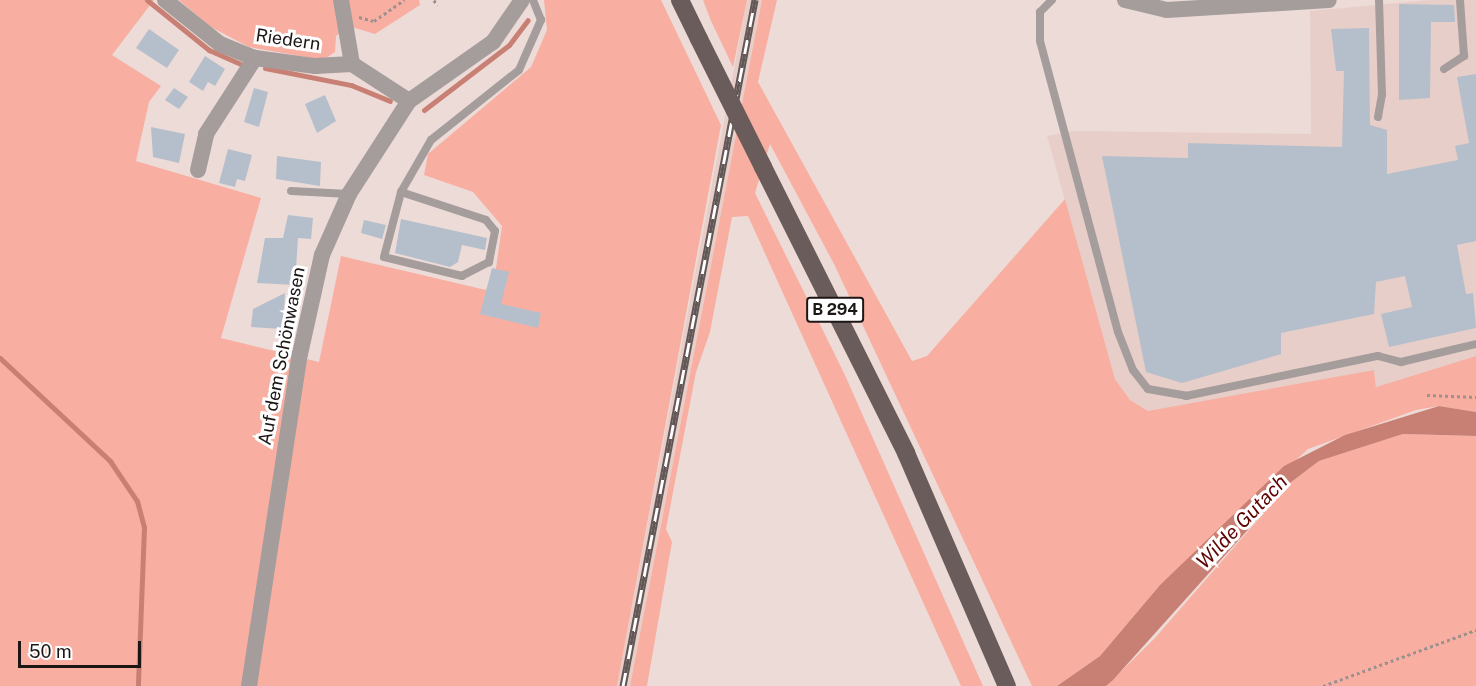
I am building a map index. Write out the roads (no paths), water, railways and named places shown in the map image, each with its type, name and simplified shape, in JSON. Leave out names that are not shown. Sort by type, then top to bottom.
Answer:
[{"type":"highway","name":"B 294","points":[[680,0],[906,453],[1007,686]]},
{"type":"street","name":"Riedern","points":[[165,0],[220,44],[255,58],[315,66],[352,64]]},
{"type":"street","points":[[341,0],[352,64],[409,101]]},
{"type":"street","name":"Auf dem Schönwasen","points":[[249,686],[312,292],[349,194],[409,101],[493,42],[522,0]]},
{"type":"street","points":[[1125,0],[1167,10],[1329,0]]},
{"type":"street","points":[[198,170],[206,134],[255,58]]},
{"type":"lane","points":[[400,192],[486,220],[495,231],[489,262],[462,276],[384,257],[400,192],[432,140],[519,70],[541,20],[533,0]]},
{"type":"lane","points":[[1052,0],[1040,12],[1040,41],[1118,332],[1132,370],[1148,389],[1186,396],[1378,356],[1401,362],[1476,344]]},
{"type":"lane","points":[[1378,117],[1382,94],[1379,0]]},
{"type":"lane","points":[[1444,69],[1464,56],[1460,0]]},
{"type":"lane","points":[[291,191],[349,194]]},
{"type":"water","name":"Wilde Gutach","points":[[1439,406],[1476,412],[1476,436],[1403,434],[1319,461],[1290,483],[1113,680],[1106,686],[1057,686],[1100,656],[1160,585],[1284,466],[1345,435]]},
{"type":"waterway","points":[[147,0],[209,50],[240,64]]},
{"type":"waterway","points":[[424,110],[509,45],[528,20]]},
{"type":"waterway","points":[[265,68],[351,85],[390,101]]},
{"type":"waterway","points":[[0,358],[110,461],[137,501],[144,527],[138,686]]},
{"type":"railway","points":[[623,686],[755,0]]}]
